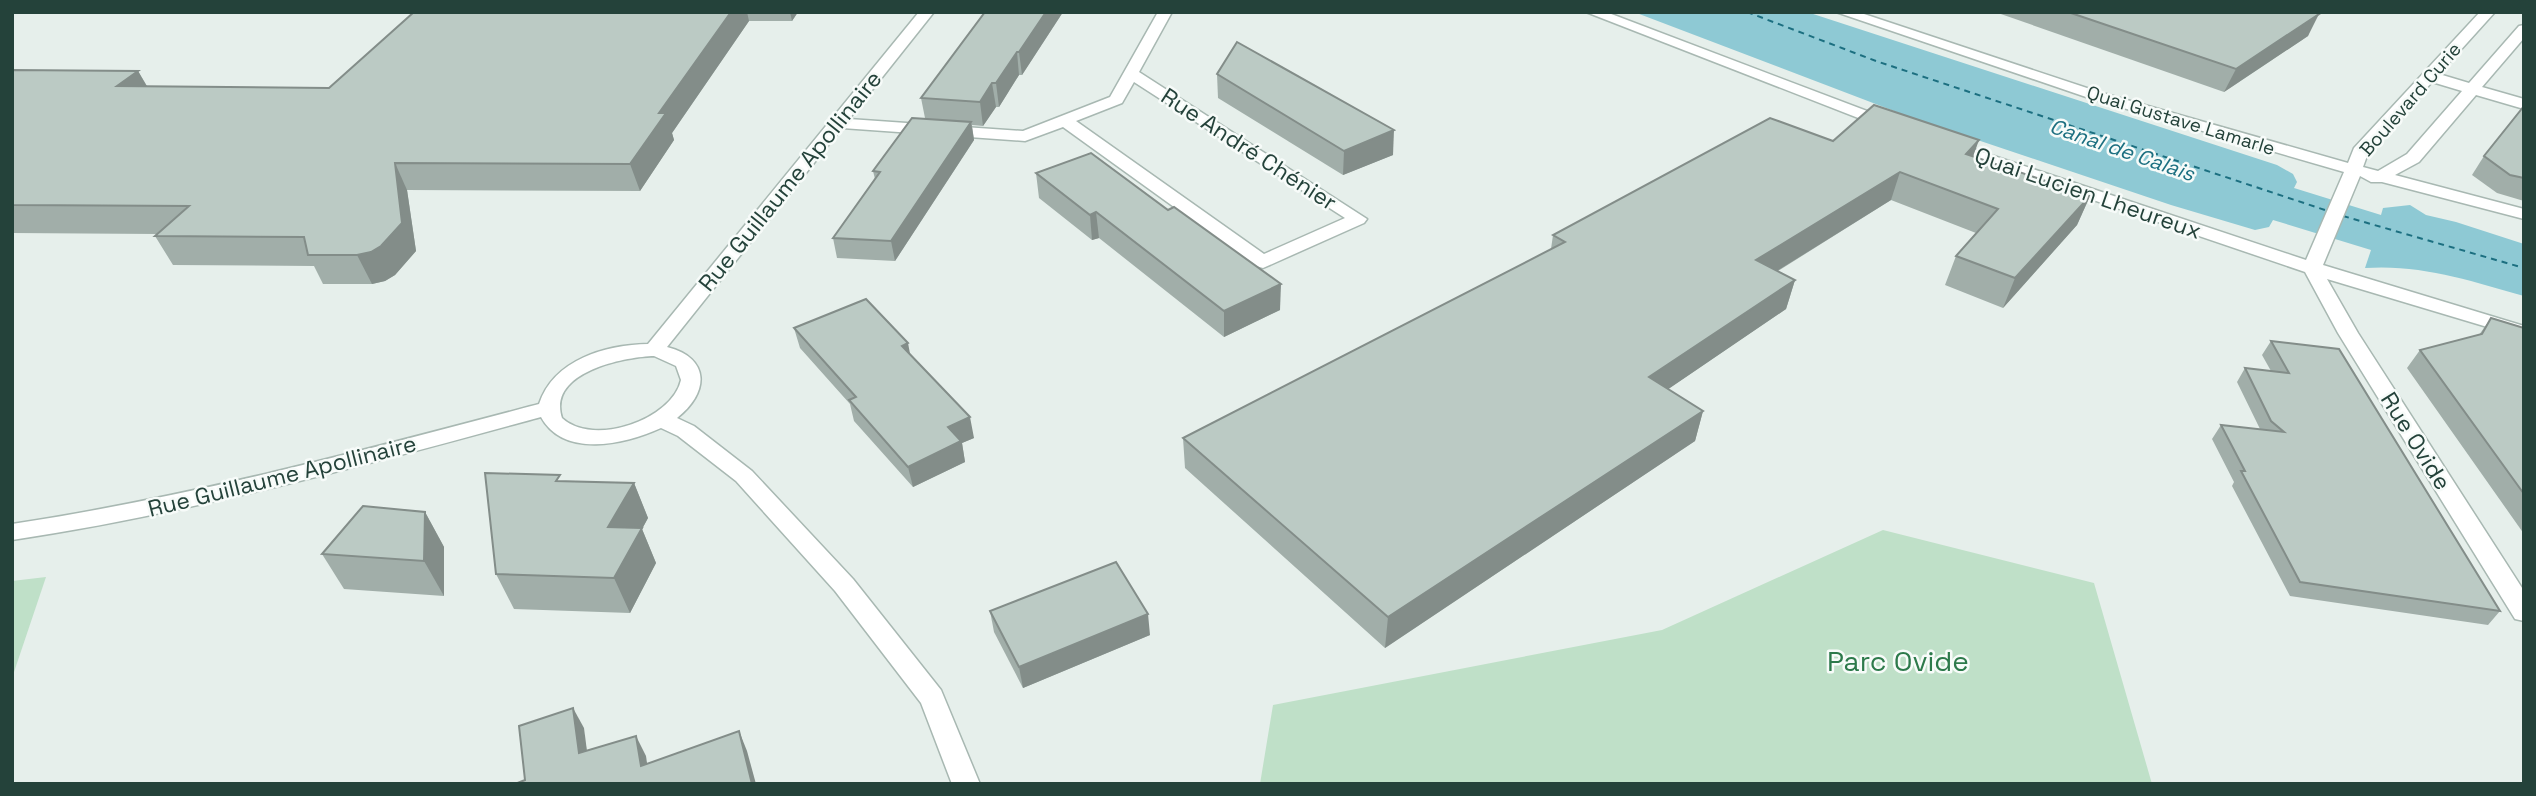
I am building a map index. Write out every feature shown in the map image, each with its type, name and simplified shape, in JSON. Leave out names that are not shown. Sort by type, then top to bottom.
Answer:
[{"type":"street","name":"Rue Guillaume Apollinaire","points":[[654,351],[927,12]]},
{"type":"street","points":[[840,123],[1025,136],[1116,100],[1165,12]]},
{"type":"street","points":[[1594,12],[1905,131]]},
{"type":"street","points":[[1604,12],[1658,37]]},
{"type":"street","name":"Quai Gustave Lamarle","points":[[1843,12],[2094,95],[2353,169],[2524,214]]},
{"type":"street","name":"Boulevard Curie","points":[[2344,195],[2360,152],[2488,12]]},
{"type":"street","name":"Boulevard Curie","points":[[2344,195],[2413,158],[2524,29]]},
{"type":"street","name":"Rue André Chénier","points":[[1065,121],[1263,262],[1358,219],[1131,74]]},
{"type":"street","points":[[2428,76],[2524,104]]},
{"type":"street","name":"Quai Lucien Lheureux","points":[[1930,140],[2312,268],[2524,332]]},
{"type":"street","points":[[2312,268],[2344,195]]},
{"type":"street","name":"Rue Ovide","points":[[2312,268],[2348,333],[2524,612]]},
{"type":"street","points":[[654,351],[672,354],[685,362],[692,379],[684,400],[661,419],[639,429],[615,435],[581,435],[557,425],[549,408],[557,387],[580,369],[599,359],[622,352],[654,351]]},
{"type":"street","name":"Rue Guillaume Apollinaire","points":[[12,532],[200,500],[549,408]]},
{"type":"street","points":[[661,419],[686,431],[744,476],[785,517],[844,585],[932,698],[966,784]]},
{"type":"green space","name":"Parc Ovide","points":[[1883,530],[2094,583],[2152,784],[1260,784],[1273,705],[1662,630]]},
{"type":"green space","points":[[46,577],[12,678],[12,581]]},
{"type":"water","name":"Canal de Calais","points":[[1634,12],[1807,12],[2277,165],[2293,174],[2297,182],[2294,188],[2381,215],[2383,208],[2410,205],[2426,215],[2524,244],[2524,296],[2426,271],[2365,268],[2371,250],[2273,220],[2269,227],[2255,230],[2171,205],[1915,119]]},
{"type":"building","points":[[414,12],[731,12],[659,113],[666,113],[630,164],[395,163],[402,223],[381,246],[371,252],[357,255],[308,255],[304,237],[155,236],[189,206],[12,205],[12,70],[138,71],[117,86],[329,88]]},
{"type":"building","points":[[985,12],[1046,12],[980,102],[921,98]]},
{"type":"building","points":[[2068,12],[2315,12],[2319,14],[2236,69]]},
{"type":"building","points":[[1237,42],[1394,130],[1344,151],[1217,74]]},
{"type":"building","points":[[1874,105],[1979,140],[1966,154],[2090,196],[2015,278],[1956,256],[1998,209],[1900,172],[1756,260],[1795,280],[1649,377],[1703,411],[1388,617],[1183,438],[1565,242],[1553,235],[1770,118],[1833,141]]},
{"type":"building","points":[[2524,106],[2524,178],[2510,175],[2484,156]]},
{"type":"building","points":[[912,118],[971,122],[891,241],[833,238],[880,172],[873,171]]},
{"type":"building","points":[[1091,153],[1168,210],[1174,207],[1281,284],[1224,311],[1096,212],[1090,215],[1036,173]]},
{"type":"building","points":[[866,299],[908,343],[902,346],[970,417],[948,427],[961,441],[908,467],[849,400],[856,397],[794,328]]},
{"type":"building","points":[[2491,318],[2524,328],[2524,494],[2420,350],[2482,334]]},
{"type":"building","points":[[2271,341],[2339,349],[2500,611],[2300,582],[2241,471],[2245,471],[2221,425],[2284,432],[2271,421],[2245,368],[2289,373]]},
{"type":"building","points":[[485,473],[560,475],[556,481],[634,483],[608,527],[642,528],[614,578],[496,574]]},
{"type":"building","points":[[363,506],[425,512],[424,561],[322,554]]},
{"type":"building","points":[[1116,562],[1148,614],[1019,667],[990,611]]},
{"type":"building","points":[[573,708],[579,753],[636,736],[641,766],[739,731],[752,784],[515,784],[525,780],[519,726]]},
{"type":"ferry route","points":[[1747,12],[1876,61],[2328,211]]},
{"type":"ferry route","points":[[2343,216],[2524,268]]}]
